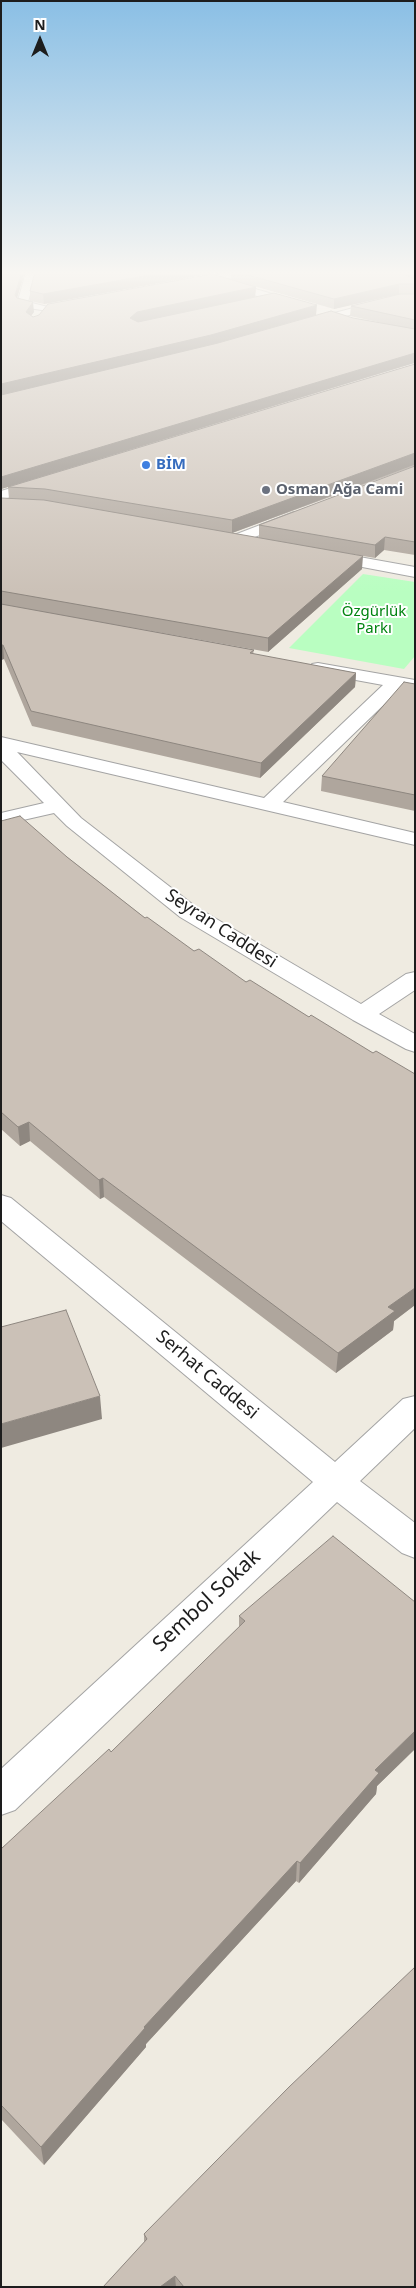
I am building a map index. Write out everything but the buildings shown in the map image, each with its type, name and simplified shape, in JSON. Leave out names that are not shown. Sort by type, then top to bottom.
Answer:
[{"type":"street","points":[[1,496],[58,479]]},
{"type":"street","points":[[1,505],[19,506]]},
{"type":"street","points":[[234,540],[306,512]]},
{"type":"street","points":[[215,537],[263,545]]},
{"type":"street","points":[[312,554],[415,572]]},
{"type":"street","points":[[298,665],[406,684]]},
{"type":"street","points":[[268,805],[406,684]]},
{"type":"street","points":[[1,743],[415,839]]},
{"type":"street","name":"Seyran Caddesi","points":[[1,748],[74,822],[188,912],[362,1015],[415,1044]]},
{"type":"street","points":[[1,819],[58,806]]},
{"type":"street","points":[[362,1015],[415,979]]},
{"type":"street","name":"Serhat Caddesi","points":[[1,1205],[335,1481],[415,1543]]},
{"type":"street","name":"Sembol Sokak","points":[[1,1796],[415,1408]]},
{"type":"green space","name":"Özgürlük Parkı","points":[[363,574],[415,582],[415,656],[404,669],[289,648]]},
{"type":"place","name":"BİM","points":[[146,465]]},
{"type":"place","name":"Osman Ağa Cami","points":[[266,490]]}]
